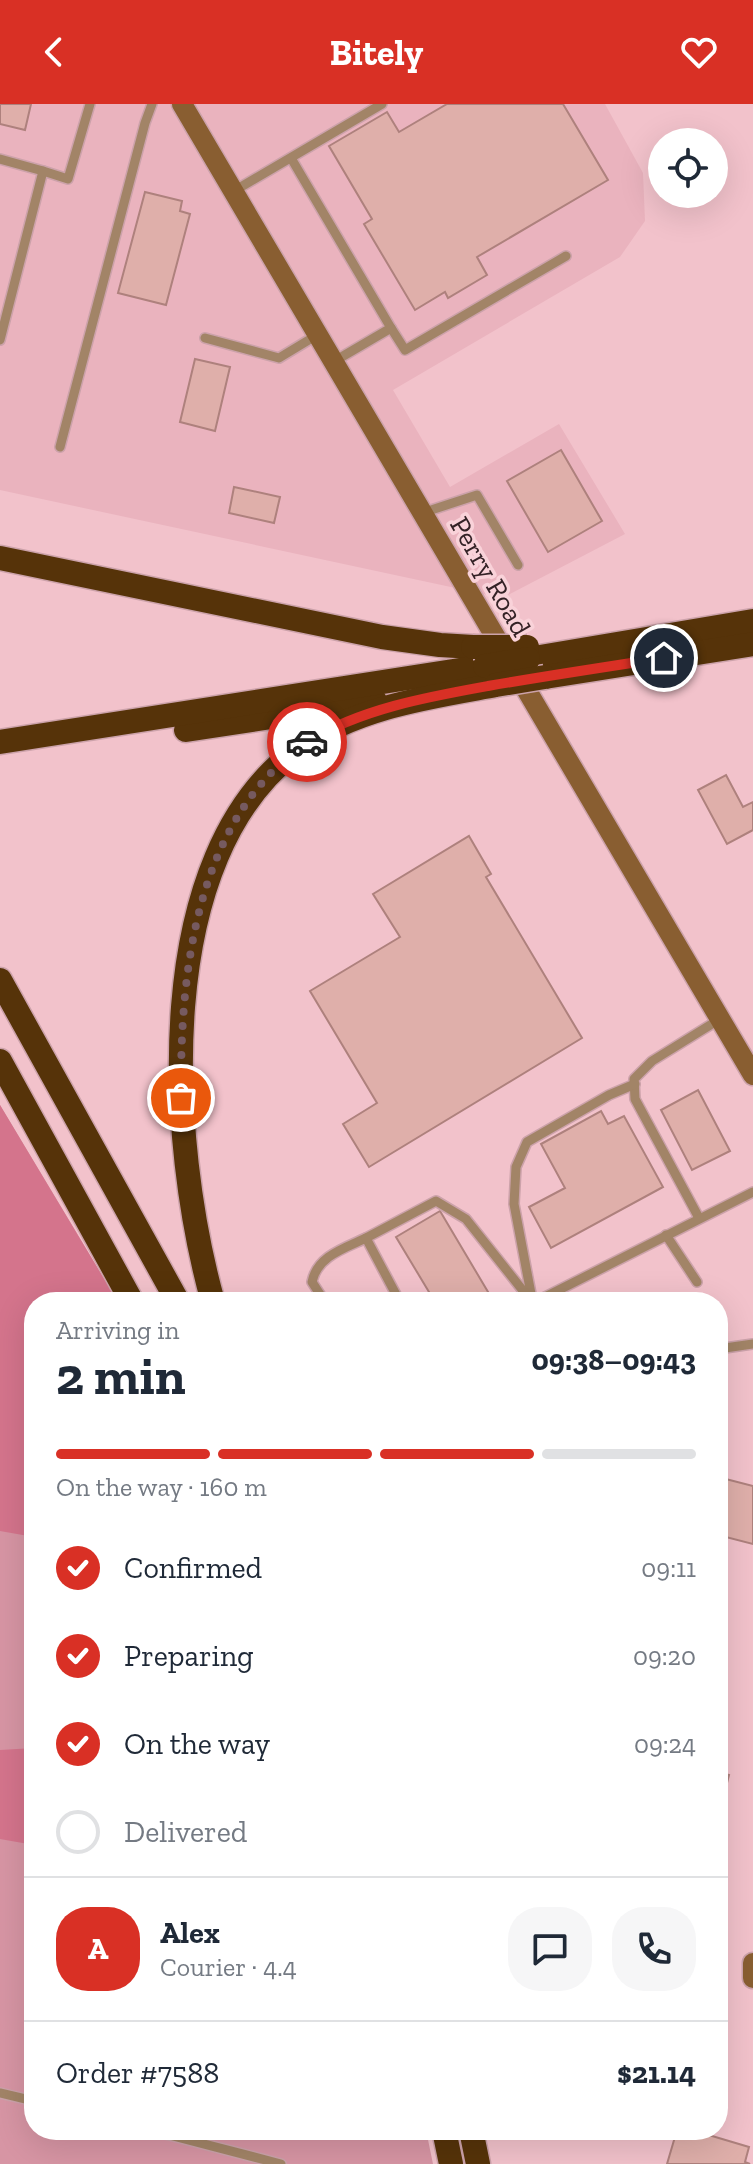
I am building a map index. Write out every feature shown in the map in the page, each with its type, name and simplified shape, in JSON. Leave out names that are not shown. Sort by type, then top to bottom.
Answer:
[{"type":"highway","points":[[0,558],[382,637],[440,645],[485,666]]},
{"type":"highway","points":[[211,1292],[197,1234],[186,1164],[181,1077],[183,1014],[199,911],[212,872],[243,810],[269,775],[299,748],[347,722],[449,694],[485,666],[753,621]]},
{"type":"highway","points":[[0,742],[485,666],[753,644]]},
{"type":"highway","points":[[0,759],[348,705],[449,694]]},
{"type":"highway","points":[[0,980],[172,1292]]},
{"type":"highway","points":[[0,1061],[127,1292]]},
{"type":"highway","points":[[446,2140],[451,2164]]},
{"type":"highway","points":[[473,2140],[478,2164]]},
{"type":"street","name":"Perry Road","points":[[182,104],[753,1075]]},
{"type":"street","points":[[753,1963],[753,1978]]},
{"type":"lane","points":[[0,159],[68,179],[90,104]]},
{"type":"lane","points":[[60,447],[152,104]]},
{"type":"lane","points":[[234,191],[382,104]]},
{"type":"lane","points":[[291,158],[405,350],[566,256]]},
{"type":"lane","points":[[0,340],[43,171]]},
{"type":"lane","points":[[333,362],[391,328]]},
{"type":"lane","points":[[205,338],[279,358],[318,335]]},
{"type":"lane","points":[[422,513],[477,495],[518,565]]},
{"type":"lane","points":[[699,1218],[635,1099],[634,1079],[652,1061],[720,1019]]},
{"type":"lane","points":[[532,1292],[514,1204],[516,1167],[527,1142],[609,1095],[635,1084]]},
{"type":"lane","points":[[554,1292],[753,1192]]},
{"type":"lane","points":[[318,1292],[312,1282],[315,1270],[326,1258],[436,1201],[466,1219],[526,1292]]},
{"type":"lane","points":[[666,1235],[697,1282]]},
{"type":"lane","points":[[366,1238],[395,1292]]},
{"type":"lane","points":[[728,1348],[753,1344]]},
{"type":"lane","points":[[0,2093],[24,2099]]},
{"type":"lane","points":[[189,2140],[281,2164]]},
{"type":"shaded area","points":[[0,104],[605,104],[643,173],[645,221],[620,257],[393,390],[450,487],[559,424],[625,534],[502,598],[0,490]]},
{"type":"shaded area","points":[[0,1105],[112,1292],[24,1292],[24,2140],[428,2140],[433,2164],[0,2164]]},
{"type":"shaded area","points":[[0,1105],[112,1292],[24,1292],[24,1535],[0,1531]]},
{"type":"shaded area","points":[[24,1749],[24,1843],[0,1839],[0,1750]]},
{"type":"building","points":[[0,104],[31,104],[25,130],[0,124]]},
{"type":"building","points":[[447,104],[563,104],[608,180],[477,257],[487,275],[448,298],[445,292],[415,310],[364,224],[372,219],[329,146],[387,112],[399,132]]},
{"type":"building","points":[[145,192],[182,201],[180,211],[190,214],[166,305],[118,293]]},
{"type":"building","points":[[195,359],[230,367],[215,431],[180,422]]},
{"type":"building","points":[[561,450],[602,521],[548,552],[507,481]]},
{"type":"building","points":[[234,487],[280,497],[274,523],[229,513]]},
{"type":"building","points":[[726,775],[743,807],[753,802],[753,830],[727,844],[698,790]]},
{"type":"building","points":[[469,836],[491,874],[486,877],[582,1038],[369,1167],[343,1124],[377,1103],[310,991],[400,937],[373,894]]},
{"type":"building","points":[[698,1090],[730,1151],[692,1170],[661,1110]]},
{"type":"building","points":[[601,1111],[608,1124],[624,1116],[663,1187],[551,1248],[529,1207],[565,1188],[541,1144]]},
{"type":"building","points":[[440,1211],[488,1292],[429,1292],[396,1237]]},
{"type":"building","points":[[728,1480],[753,1486],[753,1544],[728,1538]]},
{"type":"building","points":[[674,2140],[726,2140],[749,2147],[745,2162],[750,2164],[667,2164]]},
{"type":"way so far","points":[[181,1098],[185,992],[199,911],[212,872],[234,824],[260,785],[307,742]]},
{"type":"route","points":[[307,742],[347,722],[420,700],[510,682],[664,658]]}]
